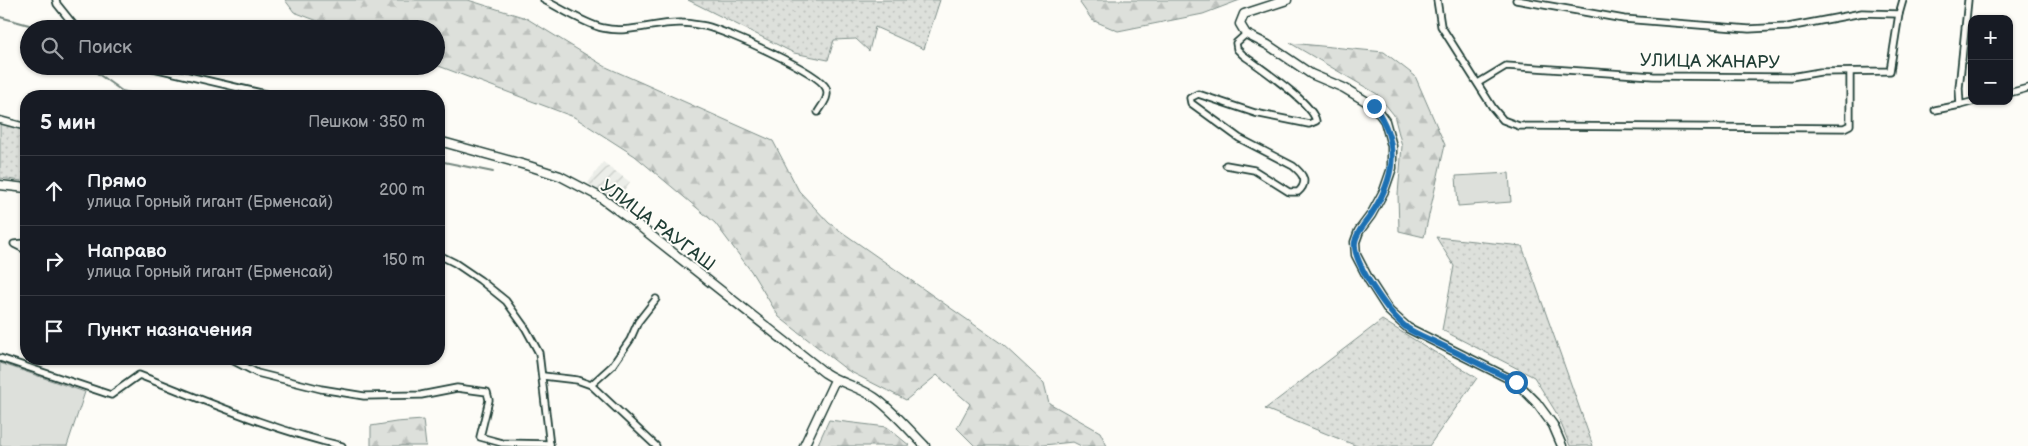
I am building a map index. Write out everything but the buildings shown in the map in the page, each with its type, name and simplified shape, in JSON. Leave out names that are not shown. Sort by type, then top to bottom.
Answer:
[{"type":"street","points":[[56,0],[69,20]]},
{"type":"street","points":[[544,0],[600,28],[625,30],[682,23],[705,26],[728,34],[791,63],[819,80],[827,93],[818,112]]},
{"type":"street","points":[[1287,0],[1244,14],[1240,24],[1246,34],[1312,74],[1344,88],[1374,106],[1385,121],[1392,146],[1392,168],[1384,191],[1371,215],[1359,231],[1355,242],[1356,255],[1369,280],[1389,311],[1408,328],[1516,382],[1536,402],[1553,425],[1562,446]]},
{"type":"street","points":[[1437,0],[1441,26],[1478,83],[1503,120],[1519,126],[1844,128],[1850,125],[1850,72]]},
{"type":"street","points":[[1516,0],[1624,19],[1749,29],[1788,27],[1862,13],[1899,14],[1903,0]]},
{"type":"street","points":[[1960,105],[1959,88],[1968,0]]},
{"type":"street","name":"УЛИЦА ЖАНАРУ","points":[[1478,83],[1506,66],[1653,76],[1791,77],[1820,72],[1890,71],[1899,14]]},
{"type":"street","points":[[1226,165],[1254,170],[1289,192],[1298,192],[1303,187],[1305,180],[1297,169],[1239,138],[1191,103],[1190,98],[1193,95],[1198,94],[1255,113],[1309,124],[1316,121],[1316,116],[1310,109],[1285,86],[1237,49],[1236,43],[1246,34]]},
{"type":"street","points":[[184,75],[248,90]]},
{"type":"street","points":[[2013,92],[2028,88]]},
{"type":"street","points":[[1935,110],[1968,103]]},
{"type":"street","points":[[0,120],[20,125]]},
{"type":"street","name":"УЛИЦА РАУГАШ","points":[[445,143],[560,176],[600,197],[638,224],[835,380],[853,385],[875,398],[925,446]]},
{"type":"street","points":[[0,184],[20,187]]},
{"type":"street","points":[[20,244],[14,244],[20,247]]},
{"type":"street","points":[[242,365],[257,373],[321,389],[364,396],[421,394],[457,388],[482,390],[487,392],[489,400],[480,437],[502,443],[550,445],[539,353],[526,329],[506,301],[455,262],[445,258]]},
{"type":"street","points":[[590,385],[612,366],[630,340],[638,322],[656,299]]},
{"type":"street","points":[[0,358],[20,365]]},
{"type":"street","points":[[21,365],[111,395],[138,375],[263,424],[342,446]]},
{"type":"street","points":[[542,376],[577,380],[590,385],[656,446]]},
{"type":"street","points":[[804,446],[835,380]]},
{"type":"shaded area","points":[[603,162],[630,182],[615,202],[588,183]]},
{"type":"green space","points":[[285,0],[468,0],[526,18],[606,67],[773,141],[799,191],[829,223],[1002,344],[1044,383],[1049,403],[1100,432],[1107,446],[1081,446],[1073,442],[1034,446],[975,446],[957,428],[970,404],[937,375],[906,400],[847,370],[779,317],[751,271],[715,223],[635,156],[574,117],[445,68],[445,20],[315,20],[294,12]]},
{"type":"green space","points":[[688,0],[940,0],[924,49],[875,27],[869,51],[856,39],[834,40],[828,60],[794,53]]},
{"type":"green space","points":[[1082,0],[1240,0],[1203,14],[1118,31],[1092,20],[1080,3]]},
{"type":"green space","points":[[1290,43],[1384,52],[1415,76],[1445,145],[1424,237],[1399,231],[1398,194],[1402,146],[1394,115],[1377,94]]},
{"type":"green space","points":[[0,122],[20,127],[20,181],[0,178]]},
{"type":"green space","points":[[1509,173],[1511,202],[1458,206],[1456,176]]},
{"type":"green space","points":[[1436,237],[1522,246],[1593,446],[1570,446],[1557,414],[1534,377],[1442,330],[1454,266]]},
{"type":"green space","points":[[1382,320],[1477,378],[1429,446],[1357,446],[1265,409]]},
{"type":"green space","points":[[0,363],[85,392],[67,446],[0,446]]},
{"type":"green space","points":[[423,420],[426,446],[371,446],[371,426]]},
{"type":"green space","points":[[829,420],[887,427],[910,446],[817,446]]},
{"type":"waterway","points":[[0,17],[20,23]]},
{"type":"waterway","points":[[100,75],[121,90]]},
{"type":"waterway","points":[[445,162],[493,172]]},
{"type":"route","points":[[1374,106],[1385,121],[1392,146],[1392,168],[1384,191],[1371,215],[1359,231],[1355,242],[1356,255],[1389,311],[1408,328],[1516,382]]}]
